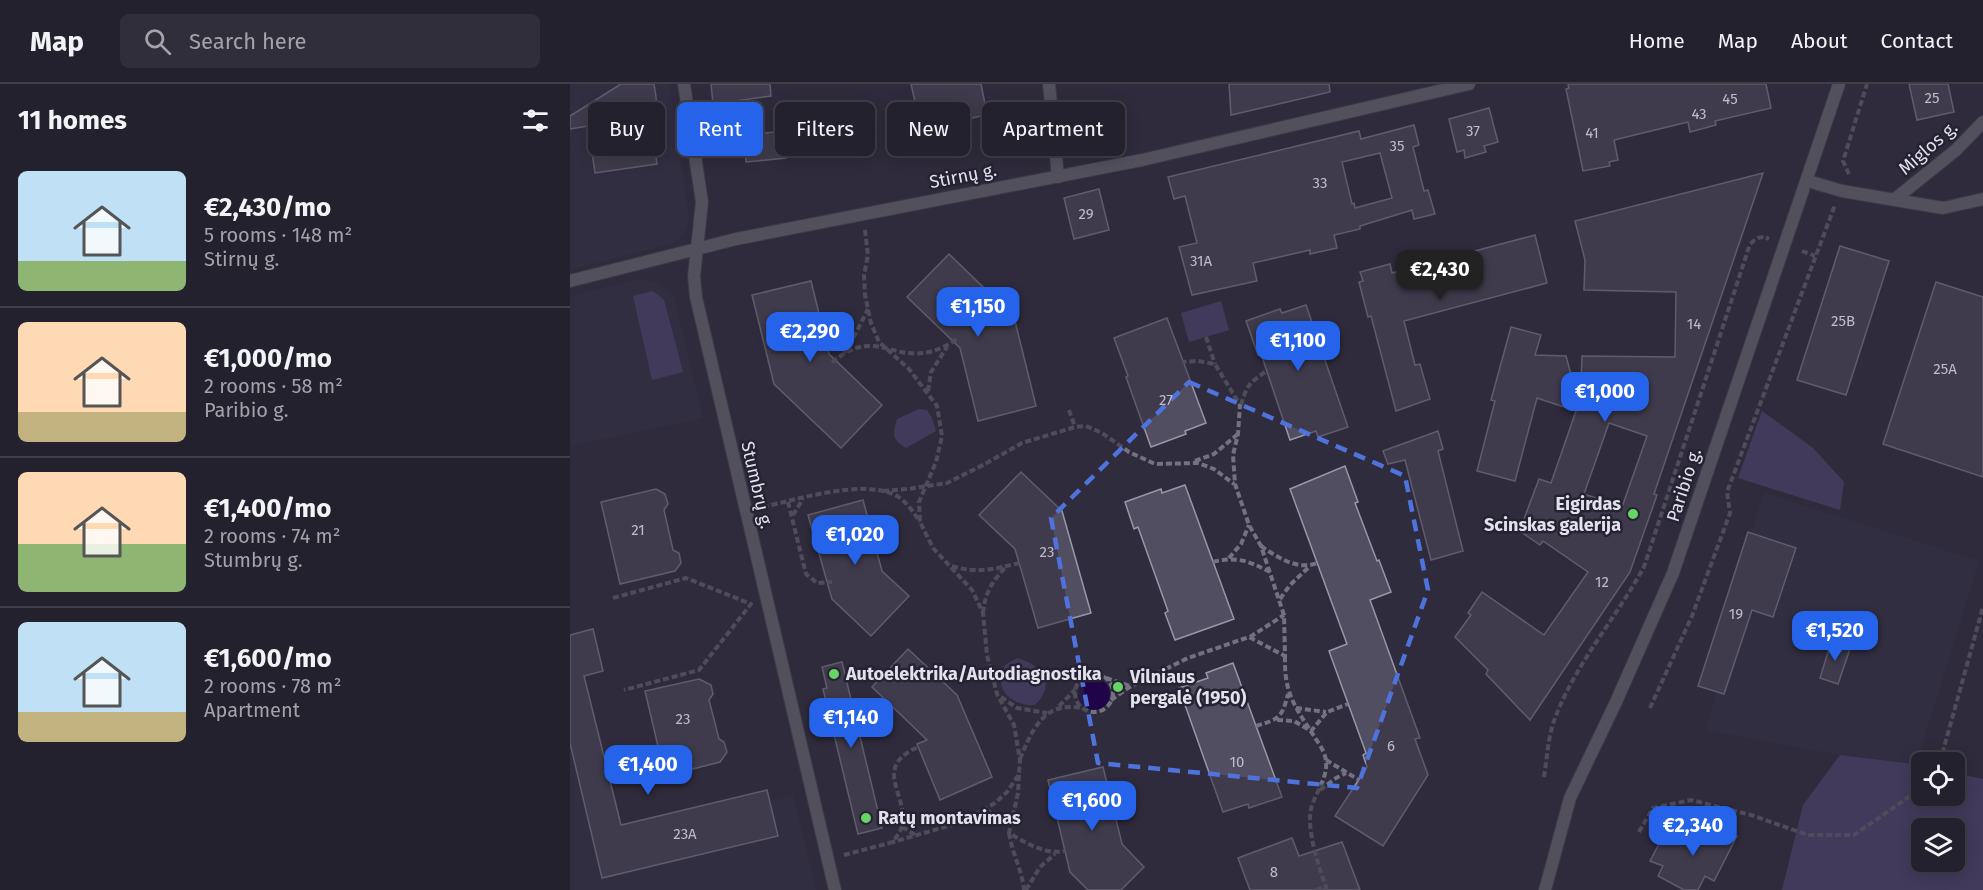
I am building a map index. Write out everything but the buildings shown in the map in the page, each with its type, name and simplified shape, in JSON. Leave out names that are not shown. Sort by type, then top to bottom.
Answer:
[{"type":"street","name":"Stumbrų g.","points":[[684,84],[702,202],[694,276],[696,297],[835,890]]},
{"type":"street","points":[[1049,84],[1058,177]]},
{"type":"street","points":[[1412,84],[1413,98]]},
{"type":"street","name":"Stirnų g.","points":[[570,281],[736,239],[1214,145],[1469,84]]},
{"type":"street","name":"Paribio g.","points":[[1545,890],[1570,798],[1673,573],[1784,245],[1808,181],[1839,84]]},
{"type":"street","name":"Miglos g.","points":[[1894,199],[1956,150],[1983,122]]},
{"type":"street","name":"Miglos g.","points":[[1808,181],[1842,191],[1943,208],[1983,199]]},
{"type":"path","points":[[1650,708],[1692,616],[1731,513],[1727,492],[1815,256],[1850,172],[1843,161],[1867,84]]},
{"type":"path","points":[[1544,777],[1554,721],[1570,684],[1628,598],[1644,567],[1750,244],[1757,237],[1764,237],[1815,256]]},
{"type":"path","points":[[868,255],[864,275],[868,309],[879,342],[909,369],[937,406],[942,436],[936,462],[919,502],[920,522]]},
{"type":"path","points":[[842,355],[851,344],[868,309]]},
{"type":"path","points":[[1206,337],[1215,364],[1240,405]]},
{"type":"path","points":[[832,362],[859,347],[924,354],[958,338]]},
{"type":"path","points":[[928,392],[930,372],[949,344]]},
{"type":"path","points":[[1183,362],[1198,361],[1215,364]]},
{"type":"path","points":[[1267,371],[1254,379],[1245,389],[1240,405],[1238,434],[1233,455],[1235,484],[1249,525],[1261,546],[1284,615],[1284,678],[1288,693],[1323,749],[1326,760],[1323,779],[1310,811],[1311,828],[1327,888],[1316,890]]},
{"type":"path","points":[[1069,410],[1076,427]]},
{"type":"path","points":[[745,510],[853,488],[883,490],[947,483],[1022,442],[1086,426],[1155,464],[1198,463],[1214,469],[1235,484]]},
{"type":"path","points":[[1188,463],[1214,454],[1238,434]]},
{"type":"path","points":[[883,490],[897,495],[907,505],[920,522],[933,548],[972,590],[983,613]]},
{"type":"path","points":[[792,516],[804,498]]},
{"type":"path","points":[[788,502],[806,574],[818,583],[832,582]]},
{"type":"path","points":[[1229,558],[1241,544],[1249,525]]},
{"type":"path","points":[[1261,546],[1285,561],[1309,567]]},
{"type":"path","points":[[1213,562],[1229,558],[1242,560],[1271,573]]},
{"type":"path","points":[[950,565],[980,571],[1019,563]]},
{"type":"path","points":[[1279,600],[1290,585],[1309,567],[1317,564]]},
{"type":"path","points":[[1008,565],[989,589],[984,599],[983,613],[987,655],[998,694],[1014,725],[1020,760],[1017,793],[1009,832],[1011,848],[1022,873],[1025,890]]},
{"type":"path","points":[[613,598],[686,578],[751,604],[699,670],[624,690]]},
{"type":"path","points":[[1943,752],[1983,608]]},
{"type":"path","points":[[1111,700],[1131,686],[1188,658],[1249,637],[1284,615]]},
{"type":"path","points":[[1249,637],[1285,656]]},
{"type":"path","points":[[1020,760],[1029,739],[1048,713],[1059,707],[1075,689],[1077,683],[1087,675],[1093,674],[1131,686]]},
{"type":"path","points":[[1059,707],[1071,706],[1097,712],[1108,706],[1112,688],[1105,678]]},
{"type":"path","points":[[1075,689],[1077,701],[1083,709]]},
{"type":"path","points":[[1277,720],[1285,708],[1288,693]]},
{"type":"path","points":[[998,694],[1017,708],[1048,713]]},
{"type":"path","points":[[1296,708],[1327,712],[1348,704]]},
{"type":"path","points":[[1311,731],[1327,712]]},
{"type":"path","points":[[1256,726],[1277,720],[1294,721],[1311,731]]},
{"type":"path","points":[[893,842],[902,827],[903,811],[893,779],[897,765],[906,753],[918,747]]},
{"type":"path","points":[[1326,760],[1359,780]]},
{"type":"path","points":[[1317,791],[1347,773]]},
{"type":"path","points":[[828,859],[962,822],[986,809],[1007,792],[1019,774]]},
{"type":"path","points":[[1638,832],[1653,808],[1691,800],[1751,815],[1808,835],[1854,835],[1911,796]]},
{"type":"path","points":[[986,809],[1010,824]]},
{"type":"path","points":[[902,827],[917,836]]},
{"type":"path","points":[[1009,832],[1029,845],[1055,853],[1065,851]]},
{"type":"path","points":[[1025,890],[1040,867],[1055,853]]},
{"type":"highlighted area","points":[[1189,382],[1405,476],[1428,590],[1357,788],[1098,763],[1051,518]]},
{"type":"shaded area","points":[[570,84],[669,84],[677,137],[677,156],[680,156],[689,216],[687,227],[674,243],[570,270]]},
{"type":"shaded area","points":[[637,280],[651,281],[664,287],[674,297],[703,418],[570,446],[570,296]]},
{"type":"shaded area","points":[[653,291],[664,300],[683,372],[652,380],[633,296]]},
{"type":"shaded area","points":[[1221,301],[1229,330],[1189,342],[1181,313]]},
{"type":"shaded area","points":[[919,409],[927,410],[936,431],[906,448],[894,436],[897,419]]},
{"type":"shaded area","points":[[1762,411],[1813,448],[1844,482],[1840,510],[1738,478]]},
{"type":"shaded area","points":[[1764,493],[1979,561],[1920,752],[1911,752],[1911,763],[1840,755],[1706,730],[1717,692],[1698,686],[1748,532],[1751,533]]},
{"type":"shaded area","points":[[1017,658],[1033,665],[1044,676],[1045,689],[1035,705],[1010,698],[1001,684],[1005,665]]},
{"type":"shaded area","points":[[1094,678],[1105,683],[1110,694],[1105,705],[1094,710],[1083,705],[1078,694],[1083,683]]},
{"type":"shaded area","points":[[570,743],[591,832],[767,790],[770,802],[793,795],[816,890],[570,890]]},
{"type":"shaded area","points":[[1840,755],[1911,764],[1911,806],[1965,806],[1965,775],[1983,779],[1983,890],[1782,890],[1803,805]]},
{"type":"place","name":"Eigirdas Scinskas galerija","points":[[1633,514]]},
{"type":"place","name":"Autoelektrika/Autodiagnostika","points":[[834,674]]},
{"type":"place","name":"Vilniaus pergalė (1950)","points":[[1118,687]]},
{"type":"place","name":"Ratų montavimas","points":[[866,818]]}]
